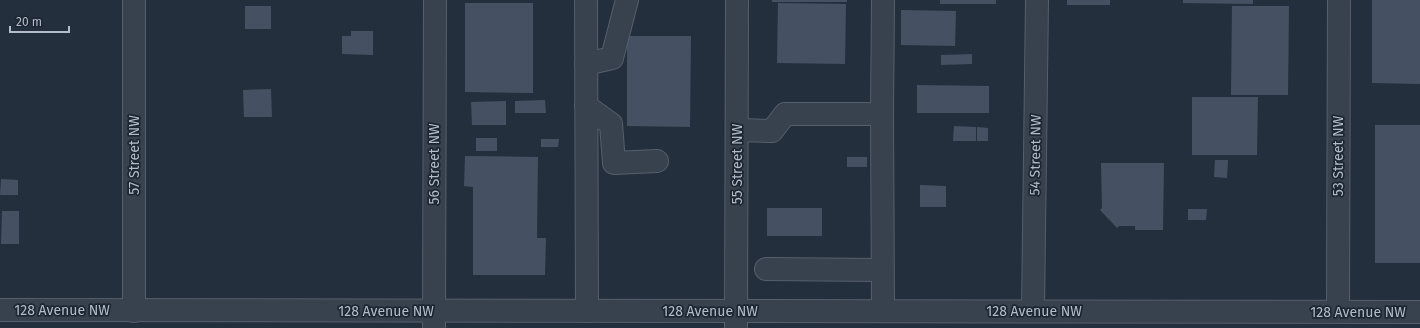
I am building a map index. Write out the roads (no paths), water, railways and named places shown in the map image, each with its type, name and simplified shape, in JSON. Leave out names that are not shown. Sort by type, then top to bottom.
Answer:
[{"type":"street","name":"57 Street NW","points":[[134,0],[134,311]]},
{"type":"street","name":"56 Street NW","points":[[434,319],[435,0]]},
{"type":"street","points":[[586,0],[587,311]]},
{"type":"street","points":[[586,64],[612,58],[626,0]]},
{"type":"street","name":"55 Street NW","points":[[736,319],[737,0]]},
{"type":"street","points":[[883,0],[882,270],[884,310]]},
{"type":"street","name":"54 Street NW","points":[[1033,310],[1037,0]]},
{"type":"street","name":"53 Street NW","points":[[1338,0],[1338,311]]},
{"type":"street","points":[[586,106],[612,124],[614,163],[657,162]]},
{"type":"street","points":[[737,130],[772,131],[785,114],[882,114]]},
{"type":"street","points":[[766,269],[882,270]]},
{"type":"street","name":"128 Avenue NW","points":[[0,310],[134,311],[434,319],[587,311],[736,319],[884,310],[1033,310],[1192,320],[1338,311],[1420,312]]}]
